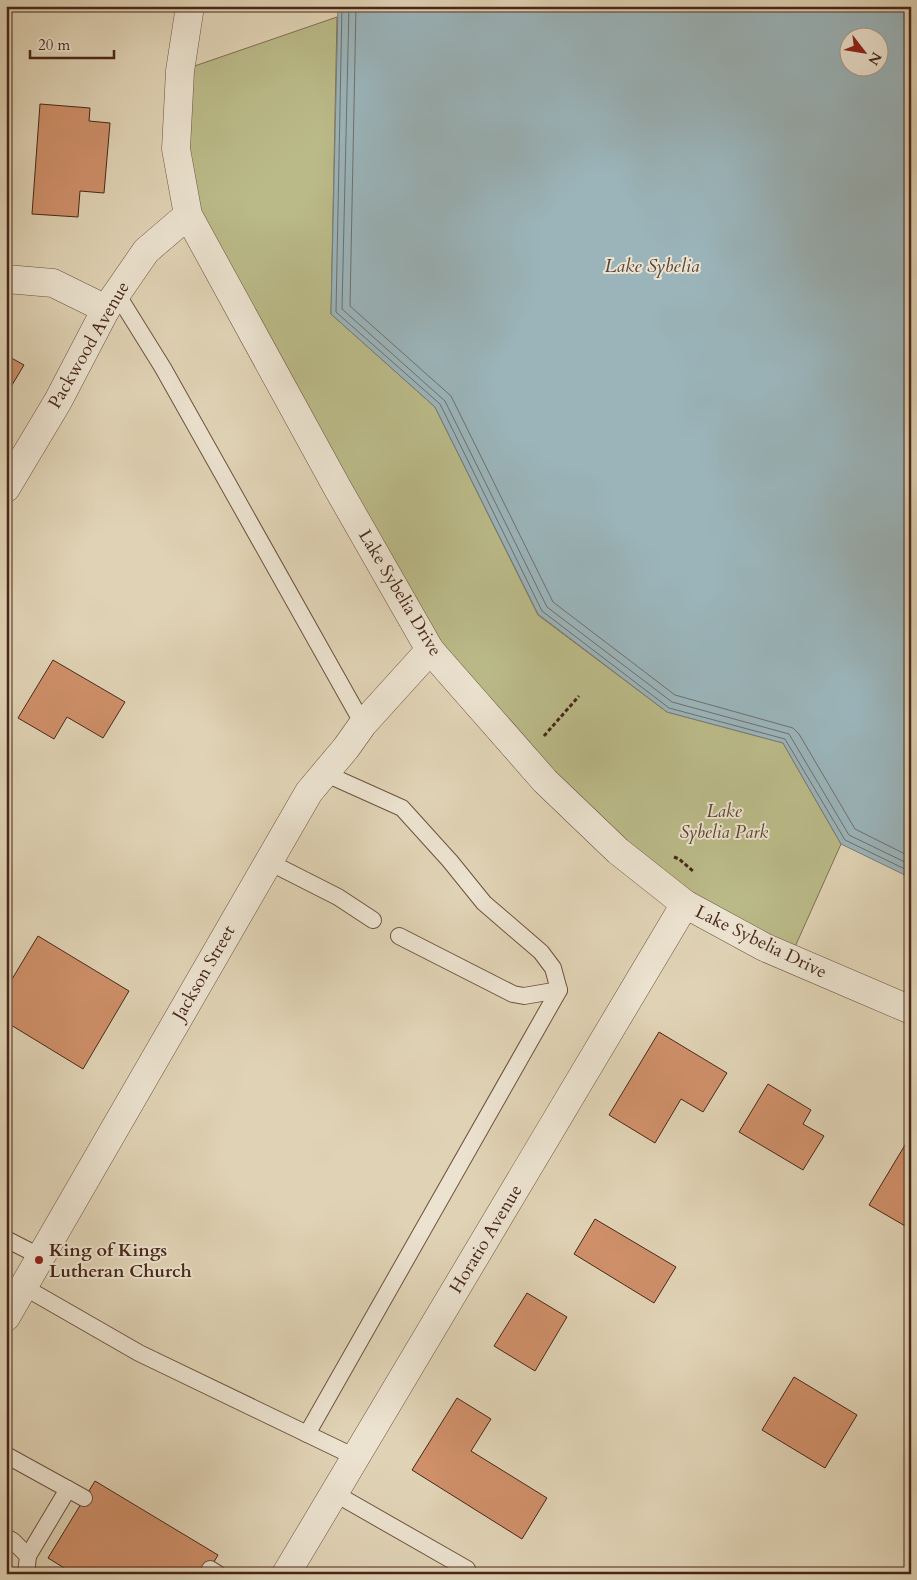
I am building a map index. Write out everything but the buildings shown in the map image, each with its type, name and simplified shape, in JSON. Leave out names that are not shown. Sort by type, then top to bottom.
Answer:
[{"type":"street","name":"Lake Sybelia Drive","points":[[190,6],[180,72],[176,149],[188,215],[333,480],[430,650],[545,781],[618,851],[685,904],[764,947],[911,1010]]},
{"type":"street","name":"Packwood Avenue","points":[[6,488],[58,400],[111,302],[146,251],[188,215]]},
{"type":"street","points":[[6,279],[53,283],[111,302]]},
{"type":"street","name":"Jackson Street","points":[[6,1317],[309,792],[363,724],[430,650]]},
{"type":"street","name":"Horatio Avenue","points":[[293,1571],[355,1457],[685,904]]},
{"type":"lane","points":[[111,302],[163,368],[363,724]]},
{"type":"lane","points":[[307,1434],[559,990],[554,968],[541,952],[484,903],[450,861],[402,808],[324,773]]},
{"type":"lane","points":[[269,862],[338,897],[373,920]]},
{"type":"lane","points":[[399,936],[513,994],[524,996],[559,990]]},
{"type":"lane","points":[[6,1239],[41,1257]]},
{"type":"lane","points":[[24,1287],[139,1353],[355,1457]]},
{"type":"lane","points":[[6,1455],[84,1498]]},
{"type":"lane","points":[[26,1574],[28,1556],[68,1489]]},
{"type":"lane","points":[[334,1493],[467,1569],[469,1574]]},
{"type":"lane","points":[[6,1537],[13,1541],[28,1556]]},
{"type":"path","points":[[538,742],[579,696]]},
{"type":"path","points":[[672,857],[678,859],[698,876]]},
{"type":"green space","name":"Lake Sybelia Park","points":[[337,17],[331,314],[435,407],[538,615],[667,712],[783,743],[841,844],[790,958],[685,904],[430,650],[188,215],[180,71]]},
{"type":"water","name":"Lake Sybelia","points":[[338,6],[911,6],[911,878],[841,844],[783,743],[667,712],[538,614],[435,407],[331,314]]},
{"type":"place","name":"King of Kings Lutheran Church","points":[[39,1260]]}]
